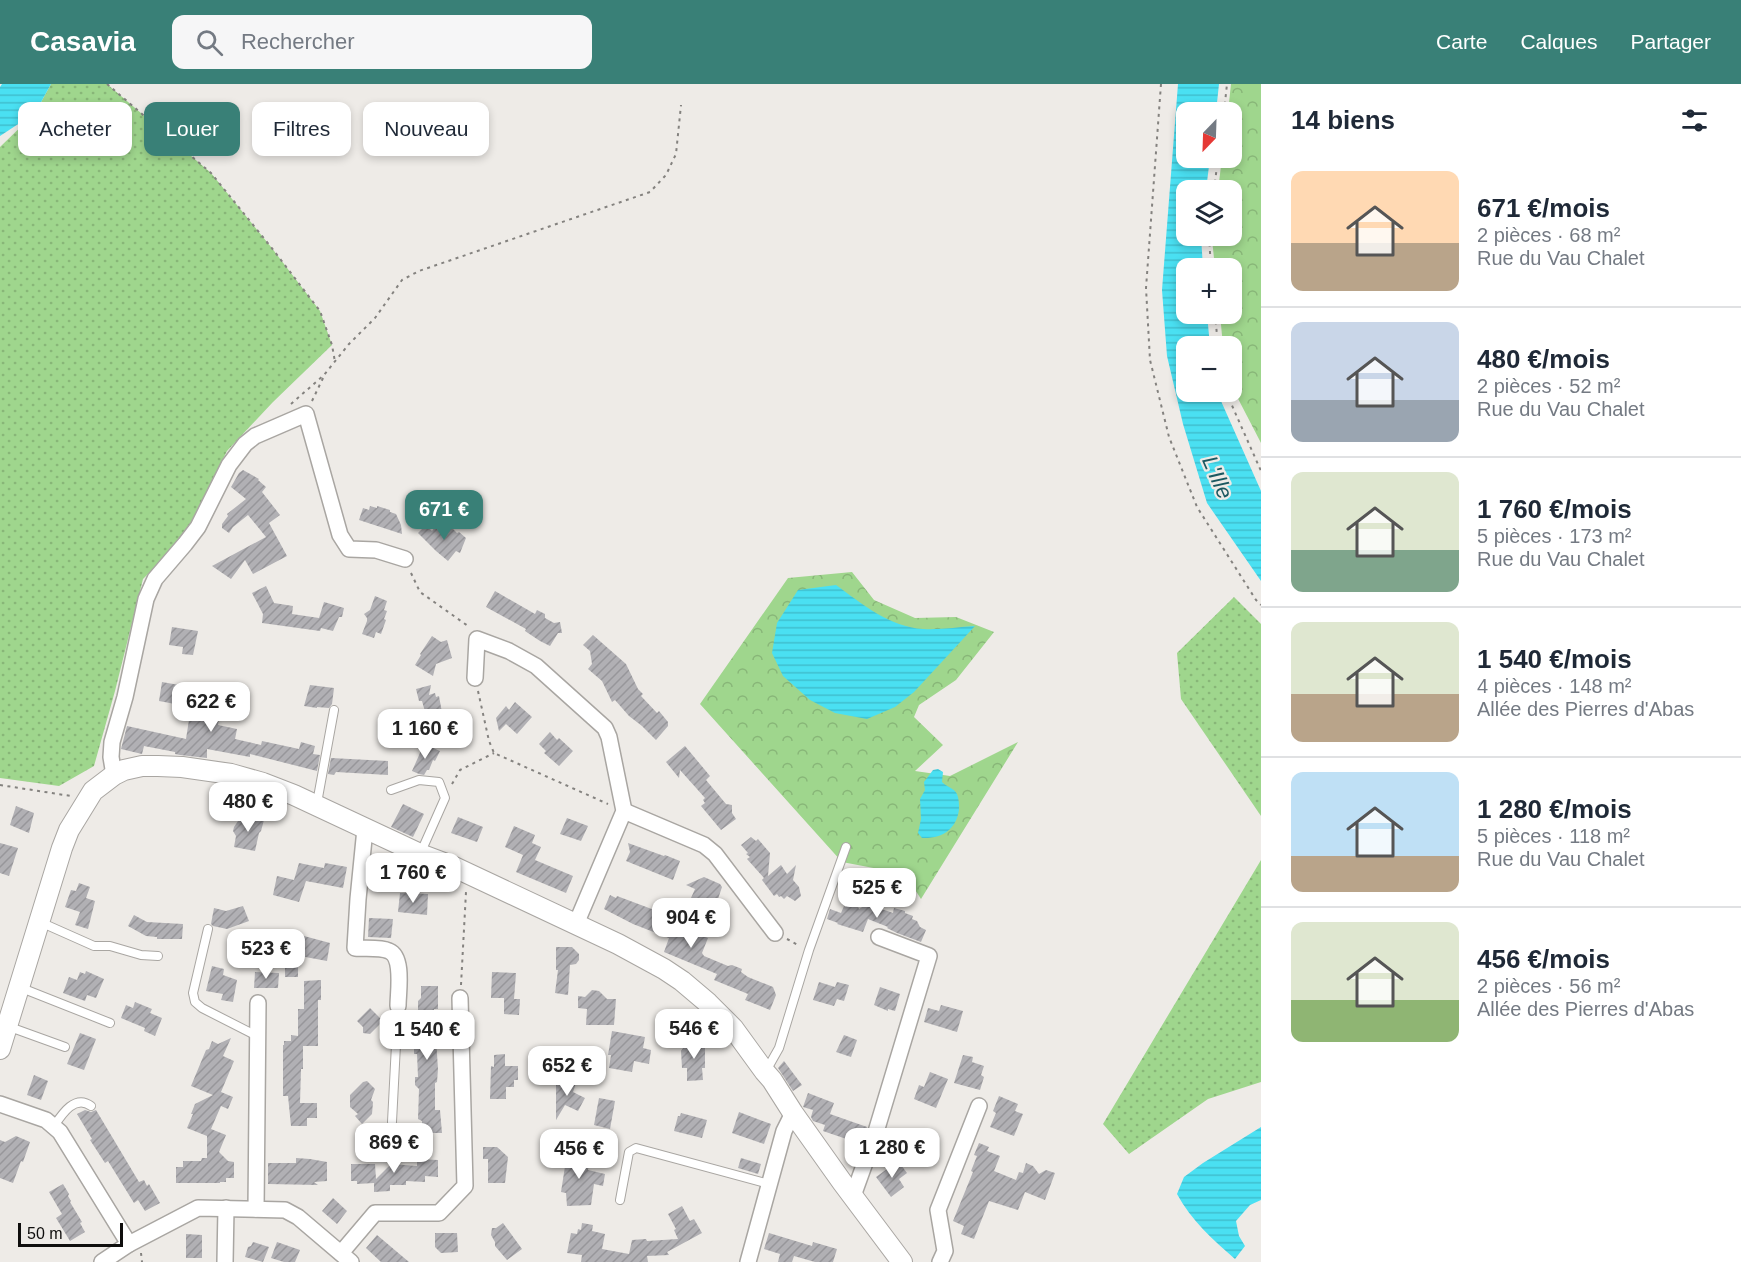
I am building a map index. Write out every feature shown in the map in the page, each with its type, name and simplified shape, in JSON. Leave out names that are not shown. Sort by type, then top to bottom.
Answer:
[{"type":"street","points":[[114,775],[111,758],[112,742],[125,697],[146,599],[155,579],[198,527],[229,465],[245,444],[255,436],[306,414],[340,535],[349,549],[376,550],[405,559]]},
{"type":"street","points":[[475,678],[477,639],[509,651],[536,666],[604,728],[612,746],[624,812],[576,924]]},
{"type":"street","points":[[0,1049],[62,848],[69,830],[87,799],[114,775],[142,766],[182,767],[231,774],[278,789],[469,874],[628,949],[682,981],[708,1002],[733,1028],[902,1262]]},
{"type":"street","points":[[624,812],[704,845],[715,854],[775,933]]},
{"type":"street","points":[[365,829],[356,948],[387,950],[395,954],[398,962],[398,1006]]},
{"type":"street","points":[[853,1196],[875,1135],[929,956],[879,937]]},
{"type":"street","points":[[102,1262],[129,1244],[198,1208],[285,1210],[298,1216],[346,1257],[375,1213],[440,1213],[465,1186],[460,998]]},
{"type":"street","points":[[256,1209],[258,1004]]},
{"type":"street","points":[[0,1104],[46,1120],[60,1132],[129,1244]]},
{"type":"street","points":[[940,1262],[945,1251],[938,1210],[979,1106]]},
{"type":"street","points":[[748,1262],[784,1131],[793,1113]]},
{"type":"street","points":[[225,1262],[226,1208]]},
{"type":"lane","points":[[316,806],[334,710]]},
{"type":"lane","points":[[391,790],[419,780],[439,782],[444,798],[420,854]]},
{"type":"lane","points":[[765,1072],[779,1048],[809,950],[846,847]]},
{"type":"lane","points":[[38,922],[94,946],[110,946],[141,955],[158,956]]},
{"type":"lane","points":[[208,929],[193,993],[195,1002],[209,1012],[257,1036]]},
{"type":"lane","points":[[19,987],[110,1023]]},
{"type":"lane","points":[[392,1122],[398,1006]]},
{"type":"lane","points":[[7,1026],[65,1047]]},
{"type":"lane","points":[[54,1126],[63,1111],[79,1102],[86,1102],[91,1106]]},
{"type":"lane","points":[[620,1200],[629,1152],[636,1148],[769,1184]]},
{"type":"path","points":[[107,84],[211,173],[320,311],[332,345],[335,362]]},
{"type":"path","points":[[1161,84],[1146,288],[1150,360],[1169,437],[1197,507],[1261,605]]},
{"type":"path","points":[[1225,102],[1227,84]]},
{"type":"path","points":[[290,405],[324,375],[349,344],[375,318],[402,280],[419,271],[650,192],[666,175],[676,154],[681,105]]},
{"type":"path","points":[[306,414],[324,375]]},
{"type":"path","points":[[1230,402],[1261,471]]},
{"type":"path","points":[[405,559],[420,592],[468,625],[477,639]]},
{"type":"path","points":[[475,678],[489,741],[494,753],[624,812]]},
{"type":"path","points":[[444,798],[460,770],[494,753]]},
{"type":"path","points":[[0,785],[87,799]]},
{"type":"path","points":[[460,998],[466,888],[469,874]]},
{"type":"path","points":[[775,933],[809,950]]},
{"type":"green space","points":[[51,84],[107,84],[128,102],[41,102]]},
{"type":"green space","points":[[1231,84],[1261,84],[1261,443],[1240,402],[1242,402],[1242,336],[1222,336],[1221,324],[1242,324],[1242,258],[1214,258],[1213,246],[1242,246],[1242,180],[1219,180],[1221,168],[1242,168],[1242,102],[1229,102]]},
{"type":"green space","points":[[132,105],[144,116],[144,156],[191,156],[211,173],[320,311],[332,345],[273,402],[227,451],[182,540],[143,579],[94,766],[59,786],[0,778],[0,147],[18,130],[18,156],[132,156]]},
{"type":"green space","points":[[852,572],[874,600],[915,618],[956,617],[994,632],[956,680],[919,705],[914,717],[943,745],[915,771],[950,776],[1018,742],[921,899],[905,874],[842,862],[700,704],[788,578]]},
{"type":"green space","points":[[1234,597],[1261,624],[1261,816],[1181,699],[1177,653]]},
{"type":"green space","points":[[1261,860],[1261,1082],[1208,1099],[1129,1154],[1103,1124]]},
{"type":"water","points":[[2,84],[51,84],[41,102],[18,102],[18,124],[0,136],[0,87]]},
{"type":"water","points":[[1178,84],[1219,84],[1217,102],[1177,102]]},
{"type":"water","points":[[1176,110],[1176,168],[1209,168],[1207,180],[1176,180],[1176,246],[1202,246],[1202,258],[1176,258],[1176,324],[1208,324],[1209,336],[1176,336],[1176,394],[1167,356],[1162,290]]},
{"type":"water","name":"L'Ille","points":[[1178,402],[1221,402],[1261,491],[1261,581],[1207,503]]},
{"type":"water","points":[[836,585],[877,613],[899,624],[923,629],[975,626],[914,692],[895,707],[867,719],[835,713],[810,700],[783,676],[772,653],[777,623],[798,590]]},
{"type":"water","points":[[938,769],[943,772],[942,782],[957,794],[958,816],[952,827],[942,835],[922,838],[918,833],[921,819],[920,799],[925,790],[924,782],[933,770]]},
{"type":"water","points":[[1261,1127],[1261,1200],[1250,1205],[1236,1221],[1239,1236],[1245,1246],[1235,1259],[1196,1221],[1177,1194],[1184,1177]]},
{"type":"building","points":[[243,470],[259,479],[266,487],[262,492],[280,515],[269,523],[287,556],[253,574],[245,560],[231,579],[212,566],[266,537],[248,515],[229,533],[222,528],[227,514],[246,499],[231,487]]},
{"type":"building","points":[[370,506],[390,510],[396,514],[402,534],[359,520],[363,508],[369,510]]},
{"type":"building","points":[[448,524],[466,538],[460,553],[456,551],[448,561],[418,533],[426,525],[432,531],[435,527],[440,532]]},
{"type":"building","points":[[266,586],[274,603],[293,606],[292,614],[319,618],[324,602],[344,608],[342,617],[339,617],[333,631],[262,623],[263,614],[252,593]]},
{"type":"building","points":[[495,591],[535,614],[537,610],[554,623],[560,622],[562,633],[558,633],[550,646],[540,641],[525,631],[526,629],[486,607]]},
{"type":"building","points":[[375,596],[387,601],[384,610],[387,611],[381,634],[376,632],[374,638],[362,634],[367,621],[364,614],[370,610]]},
{"type":"building","points":[[172,627],[198,631],[193,655],[182,654],[183,647],[169,645]]},
{"type":"building","points":[[593,635],[626,664],[638,689],[643,694],[641,696],[668,722],[668,726],[656,740],[615,700],[612,702],[602,681],[588,669],[592,664],[590,651],[583,645]]},
{"type":"building","points":[[432,636],[441,642],[447,640],[452,658],[436,664],[433,676],[415,665]]},
{"type":"building","points":[[162,682],[196,688],[195,692],[222,695],[218,725],[237,729],[235,739],[261,745],[262,741],[299,749],[301,742],[315,746],[313,754],[320,755],[317,771],[250,754],[250,757],[207,749],[207,758],[180,755],[144,746],[142,754],[121,749],[127,726],[186,739],[191,707],[159,701]]},
{"type":"building","points":[[310,685],[334,688],[332,704],[329,708],[304,706]]},
{"type":"building","points":[[431,685],[429,695],[435,693],[436,697],[439,696],[443,718],[428,722],[416,689]]},
{"type":"building","points":[[515,702],[532,717],[517,734],[506,724],[499,731],[496,718],[506,706],[509,710]]},
{"type":"building","points":[[550,732],[573,751],[559,766],[544,753],[546,751],[539,744]]},
{"type":"building","points":[[424,744],[440,751],[424,775],[412,771]]},
{"type":"building","points":[[685,746],[710,776],[706,780],[726,804],[732,805],[732,813],[736,819],[721,830],[701,806],[705,803],[703,800],[705,798],[680,770],[679,778],[666,762]]},
{"type":"building","points":[[331,758],[388,761],[388,775],[336,772],[334,775],[328,774]]},
{"type":"building","points":[[403,804],[424,814],[413,837],[391,827]]},
{"type":"building","points":[[16,806],[34,813],[29,833],[10,825]]},
{"type":"building","points":[[458,817],[483,827],[477,842],[451,833]]},
{"type":"building","points":[[240,818],[264,820],[255,851],[234,847],[236,836],[233,831]]},
{"type":"building","points":[[567,818],[588,826],[581,841],[560,834]]},
{"type":"building","points":[[514,826],[535,835],[532,843],[541,847],[535,860],[573,876],[566,893],[516,872],[523,855],[505,847]]},
{"type":"building","points":[[751,837],[756,841],[758,839],[770,853],[768,876],[781,865],[787,874],[796,865],[793,880],[799,887],[801,896],[795,901],[787,896],[784,899],[777,894],[774,896],[762,880],[764,878],[747,859],[750,857],[741,845]]},
{"type":"building","points":[[0,843],[18,848],[9,876],[0,873]]},
{"type":"building","points":[[628,843],[680,861],[673,880],[626,861],[630,852]]},
{"type":"building","points":[[372,856],[387,858],[385,878],[370,877]]},
{"type":"building","points":[[299,863],[324,868],[325,863],[347,867],[343,888],[306,881],[299,902],[273,895],[277,876],[294,880]]},
{"type":"building","points":[[704,877],[722,887],[716,905],[708,902],[707,904],[701,903],[691,898],[695,889],[686,885]]},
{"type":"building","points":[[79,883],[90,887],[86,898],[95,901],[88,929],[75,925],[80,912],[65,907],[71,890],[76,891]]},
{"type":"building","points":[[851,891],[859,909],[867,904],[893,913],[894,908],[913,916],[912,919],[926,930],[921,942],[868,919],[863,932],[827,919],[830,909],[841,913],[844,906],[846,907]]},
{"type":"building","points":[[400,893],[428,894],[427,915],[398,912]]},
{"type":"building","points":[[610,895],[673,917],[672,921],[690,933],[708,938],[702,953],[704,956],[742,969],[741,972],[748,977],[773,987],[776,995],[770,1010],[745,1000],[748,994],[714,980],[717,974],[664,952],[669,938],[633,924],[604,909]]},
{"type":"building","points":[[243,906],[249,921],[227,929],[211,924],[214,908],[226,911]]},
{"type":"building","points":[[134,915],[147,922],[183,924],[182,939],[157,939],[157,937],[146,936],[128,926]]},
{"type":"building","points":[[369,918],[393,919],[391,938],[368,937]]},
{"type":"building","points":[[304,936],[330,943],[327,961],[300,956]]},
{"type":"building","points":[[556,947],[572,947],[579,954],[576,964],[570,965],[568,995],[555,993],[558,970],[556,970]]},
{"type":"building","points":[[285,960],[298,963],[298,977],[285,977]]},
{"type":"building","points":[[212,966],[224,969],[223,975],[237,980],[233,1002],[221,1000],[223,994],[206,991]]},
{"type":"building","points":[[86,971],[104,979],[96,998],[87,995],[85,1001],[63,993],[69,977],[77,980],[80,972],[85,974]]},
{"type":"building","points":[[255,972],[279,973],[278,988],[254,988]]},
{"type":"building","points":[[492,972],[516,973],[514,999],[520,999],[519,1015],[504,1014],[504,998],[491,998]]},
{"type":"building","points":[[321,980],[321,1000],[318,1000],[318,1046],[303,1046],[300,1103],[317,1103],[317,1118],[307,1118],[307,1126],[291,1126],[288,1096],[283,1096],[283,1045],[284,1041],[291,1041],[291,1035],[298,1036],[298,1009],[304,1009],[304,981]]},
{"type":"building","points":[[819,982],[835,987],[837,982],[849,985],[844,1001],[837,999],[834,1006],[813,1000]]},
{"type":"building","points":[[421,986],[438,986],[438,1009],[434,1009],[438,1069],[435,1083],[435,1110],[440,1110],[442,1133],[422,1133],[422,1121],[418,1119],[419,1089],[415,1085],[415,1077],[418,1077],[417,1054],[414,1054],[414,1035],[418,1032],[418,1001],[421,998]]},
{"type":"building","points":[[880,987],[900,994],[895,1011],[888,1009],[888,1011],[874,1005]]},
{"type":"building","points":[[592,990],[599,991],[607,999],[616,999],[614,1025],[586,1025],[587,1009],[578,1008],[578,996],[585,997]]},
{"type":"building","points":[[135,1002],[152,1009],[150,1013],[162,1018],[155,1036],[144,1031],[145,1028],[121,1018],[126,1005],[133,1008]]},
{"type":"building","points":[[941,1005],[963,1011],[957,1032],[924,1022],[928,1008],[939,1011]]},
{"type":"building","points":[[370,1008],[383,1021],[370,1034],[363,1033],[363,1027],[357,1021]]},
{"type":"building","points":[[612,1031],[645,1037],[643,1048],[651,1050],[649,1064],[634,1061],[632,1072],[609,1068],[611,1055],[608,1055]]},
{"type":"building","points":[[80,1033],[96,1039],[84,1070],[67,1064]]},
{"type":"building","points":[[844,1035],[857,1040],[851,1057],[836,1052]]},
{"type":"building","points":[[231,1038],[223,1056],[234,1061],[221,1092],[233,1097],[228,1109],[221,1106],[211,1129],[226,1135],[219,1152],[228,1161],[234,1162],[234,1178],[226,1178],[226,1182],[220,1183],[176,1183],[176,1167],[183,1167],[183,1161],[201,1161],[202,1158],[207,1158],[207,1136],[187,1128],[195,1104],[213,1095],[191,1086],[212,1041],[218,1044]]},
{"type":"building","points":[[690,1038],[705,1048],[703,1080],[687,1081],[687,1068],[682,1068],[681,1051]]},
{"type":"building","points":[[505,1054],[505,1066],[518,1066],[518,1080],[514,1080],[514,1087],[506,1087],[506,1099],[490,1099],[491,1066],[494,1067],[494,1055]]},
{"type":"building","points":[[963,1055],[973,1057],[972,1062],[984,1066],[981,1075],[984,1077],[980,1090],[954,1083]]},
{"type":"building","points":[[784,1061],[802,1085],[793,1091],[778,1068]]},
{"type":"building","points":[[930,1072],[948,1079],[936,1108],[914,1099],[919,1085],[924,1087]]},
{"type":"building","points":[[34,1075],[48,1081],[41,1100],[27,1095]]},
{"type":"building","points":[[556,1079],[576,1083],[573,1092],[585,1098],[578,1111],[565,1105],[556,1120]]},
{"type":"building","points":[[367,1081],[375,1089],[371,1100],[373,1102],[372,1114],[362,1124],[355,1116],[358,1114],[350,1107],[350,1095]]},
{"type":"building","points":[[808,1093],[834,1103],[830,1114],[867,1127],[861,1144],[823,1131],[825,1125],[813,1121],[811,1117],[813,1110],[803,1107]]},
{"type":"building","points":[[999,1096],[1018,1104],[1015,1111],[1023,1114],[1014,1136],[990,1127],[996,1113],[993,1111]]},
{"type":"building","points":[[599,1098],[615,1101],[610,1129],[594,1125]]},
{"type":"building","points":[[85,1110],[91,1112],[96,1110],[139,1182],[144,1180],[147,1186],[149,1184],[160,1203],[145,1211],[138,1200],[134,1203],[108,1161],[105,1163],[90,1140],[92,1139],[77,1114]]},
{"type":"building","points":[[739,1112],[771,1124],[764,1144],[732,1133]]},
{"type":"building","points":[[681,1113],[707,1120],[702,1138],[674,1131]]},
{"type":"building","points":[[16,1136],[30,1142],[13,1183],[0,1178],[0,1140],[5,1142]]},
{"type":"building","points":[[979,1143],[989,1147],[987,1151],[1000,1156],[994,1171],[1016,1180],[1019,1172],[1023,1173],[1026,1163],[1033,1166],[1039,1174],[1046,1170],[1055,1173],[1045,1200],[1025,1192],[1018,1210],[989,1201],[974,1239],[961,1234],[964,1226],[953,1221],[973,1172],[971,1171],[977,1156],[974,1155]]},
{"type":"building","points":[[483,1147],[497,1147],[508,1157],[505,1183],[488,1183],[488,1159],[483,1159]]},
{"type":"building","points":[[568,1147],[579,1149],[577,1161],[589,1163],[588,1170],[605,1174],[603,1186],[594,1184],[591,1205],[567,1206],[566,1193],[561,1192]]},
{"type":"building","points":[[296,1158],[327,1162],[327,1181],[314,1182],[318,1185],[268,1184],[268,1163],[296,1163]]},
{"type":"building","points":[[741,1158],[761,1164],[758,1174],[738,1168]]},
{"type":"building","points":[[417,1159],[438,1160],[438,1177],[425,1176],[425,1182],[406,1181],[406,1185],[390,1185],[390,1191],[374,1192],[374,1183],[357,1184],[357,1181],[351,1181],[351,1164],[375,1164],[376,1179],[391,1164],[417,1166]]},
{"type":"building","points":[[898,1161],[907,1173],[899,1179],[904,1187],[891,1197],[876,1177]]},
{"type":"building","points":[[63,1184],[85,1232],[70,1241],[56,1218],[62,1214],[49,1192]]},
{"type":"building","points":[[333,1198],[347,1211],[337,1224],[322,1211]]},
{"type":"building","points":[[682,1206],[690,1221],[694,1219],[702,1233],[667,1252],[669,1255],[647,1256],[648,1262],[581,1262],[582,1255],[567,1253],[571,1233],[577,1234],[578,1229],[581,1230],[582,1223],[593,1225],[592,1231],[605,1234],[602,1249],[629,1254],[632,1240],[678,1239],[674,1230],[676,1229],[668,1214]]},
{"type":"building","points":[[503,1223],[522,1249],[507,1260],[495,1246],[491,1235],[492,1228]]},
{"type":"building","points":[[435,1233],[457,1233],[458,1252],[441,1253],[435,1247]]},
{"type":"building","points":[[769,1233],[812,1246],[813,1242],[837,1249],[833,1262],[815,1262],[794,1256],[792,1262],[778,1262],[780,1254],[764,1249]]},
{"type":"building","points":[[186,1234],[202,1235],[202,1258],[186,1258]]},
{"type":"building","points":[[377,1235],[409,1262],[381,1262],[366,1248]]},
{"type":"building","points":[[253,1242],[269,1247],[263,1262],[245,1257],[248,1247]]},
{"type":"building","points":[[277,1242],[300,1250],[295,1262],[284,1262],[271,1258]]}]
